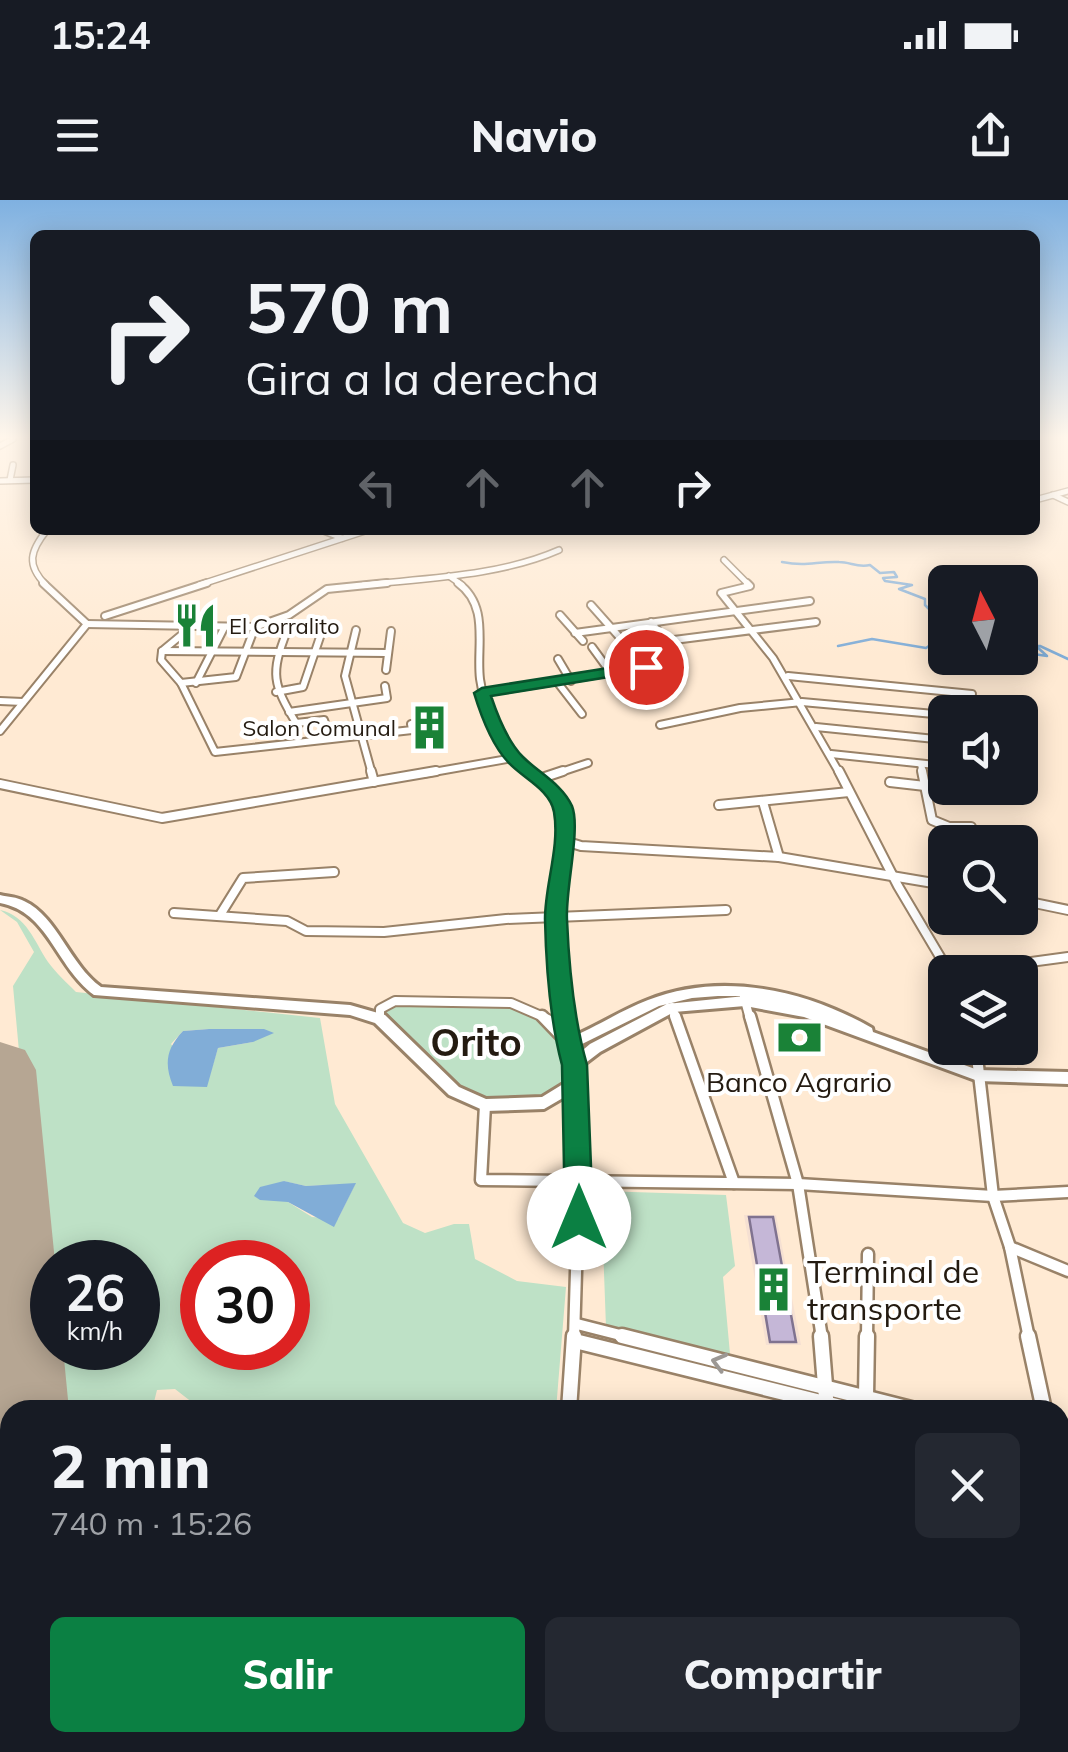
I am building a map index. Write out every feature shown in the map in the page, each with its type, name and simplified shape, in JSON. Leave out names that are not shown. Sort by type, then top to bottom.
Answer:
[{"type":"main road","points":[[0,899],[20,902],[45,923],[82,984],[98,992],[350,1010],[380,1019],[454,1091],[485,1105],[544,1103],[575,1084],[568,1044],[666,998],[744,996],[867,1032],[946,1066],[978,1075],[1065,1076]]},
{"type":"main road","points":[[574,1065],[595,1048],[672,1008],[744,996]]},
{"type":"street","points":[[43,535],[28,552],[28,563],[36,576],[87,624],[224,628],[255,627],[289,614],[327,589],[449,576],[541,558],[560,550]]},
{"type":"street","points":[[333,535],[342,539]]},
{"type":"street","points":[[105,616],[352,536]]},
{"type":"street","points":[[724,560],[750,586],[721,593],[754,628],[788,676],[892,874],[942,955]]},
{"type":"street","points":[[449,576],[470,589],[480,606],[477,669],[490,718],[513,758],[564,808],[556,920],[568,1044]]},
{"type":"street","points":[[575,633],[810,601]]},
{"type":"street","points":[[591,605],[646,667]]},
{"type":"street","points":[[560,615],[583,640]]},
{"type":"street","points":[[651,622],[666,641],[816,622]]},
{"type":"street","points":[[0,731],[87,624]]},
{"type":"street","points":[[191,626],[162,651],[161,660],[181,683],[215,752],[412,730],[411,724],[435,723]]},
{"type":"street","points":[[181,683],[236,677],[255,627]]},
{"type":"street","points":[[196,683],[224,628]]},
{"type":"street","points":[[356,630],[344,676],[354,700],[374,782]]},
{"type":"street","points":[[288,631],[272,681],[296,723],[324,720],[328,731],[325,741]]},
{"type":"street","points":[[386,670],[391,631]]},
{"type":"street","points":[[276,692],[303,688],[321,634]]},
{"type":"street","points":[[592,648],[611,674]]},
{"type":"street","points":[[162,651],[386,653]]},
{"type":"street","points":[[558,659],[571,681]]},
{"type":"street","points":[[482,693],[675,662]]},
{"type":"street","points":[[788,676],[972,694]]},
{"type":"street","points":[[925,680],[927,690]]},
{"type":"street","points":[[558,683],[582,714]]},
{"type":"street","points":[[289,712],[387,698],[385,686]]},
{"type":"street","points":[[0,700],[23,702]]},
{"type":"street","points":[[660,725],[740,708],[802,702],[928,714]]},
{"type":"street","points":[[816,727],[928,738]]},
{"type":"street","points":[[328,731],[350,736]]},
{"type":"street","points":[[831,754],[928,765]]},
{"type":"street","points":[[0,784],[162,818],[513,758]]},
{"type":"street","points":[[539,780],[588,764]]},
{"type":"street","points":[[921,764],[932,820],[943,825]]},
{"type":"street","points":[[890,782],[925,786]]},
{"type":"street","points":[[720,806],[849,792]]},
{"type":"street","points":[[763,802],[778,858]]},
{"type":"street","points":[[564,842],[778,858],[928,881]]},
{"type":"street","points":[[220,915],[243,878],[334,872]]},
{"type":"street","points":[[1038,904],[1068,910]]},
{"type":"street","points":[[174,913],[287,921],[306,931],[384,932],[432,924],[726,910]]},
{"type":"street","points":[[1038,961],[1068,957]]},
{"type":"street","points":[[744,996],[798,1184],[825,1359],[826,1400]]},
{"type":"street","points":[[380,1019],[380,1009],[395,1001],[511,1003],[548,1020],[568,1044]]},
{"type":"street","points":[[672,1008],[734,1183]]},
{"type":"street","points":[[977,1065],[994,1196],[1010,1247],[1042,1400]]},
{"type":"street","points":[[570,1400],[577,1324],[579,1182],[575,1084]]},
{"type":"street","points":[[485,1105],[482,1180],[798,1184],[994,1196],[1068,1192]]},
{"type":"street","points":[[1010,1247],[1068,1271]]},
{"type":"street","points":[[866,1397],[868,1254]]},
{"type":"street","points":[[577,1324],[823,1400]]},
{"type":"street","points":[[576,1341],[822,1400]]},
{"type":"street","points":[[836,1400],[877,1400]]},
{"type":"shaded area","name":"Terminal de transporte","points":[[744,1215],[776,1215],[801,1345],[766,1345]]},
{"type":"green space","points":[[0,910],[17,918],[29,930],[51,966],[76,992],[320,1018],[335,1104],[403,1223],[425,1233],[454,1224],[469,1224],[475,1259],[517,1281],[566,1287],[557,1400],[189,1400],[175,1389],[157,1390],[154,1400],[51,1400],[48,1370],[160,1370],[160,1240],[36,1240],[13,986],[34,952],[17,922]],"holes":[[[209,1029],[253,1042],[218,1048],[206,1087],[171,1044],[183,1031]],[[283,1181],[306,1186],[355,1184],[338,1219],[312,1217],[288,1202]]]},
{"type":"green space","points":[[395,1001],[511,1003],[548,1019],[574,1065],[563,1095],[485,1105],[454,1091],[380,1019],[380,1009]]},
{"type":"green space","points":[[601,1191],[726,1195],[735,1266],[723,1277],[730,1354],[631,1336],[606,1327]]},
{"type":"water","points":[[264,1029],[274,1033],[253,1042],[218,1048],[207,1087],[173,1086],[168,1064],[173,1044],[183,1031]]},
{"type":"water","points":[[284,1181],[306,1186],[356,1183],[334,1227],[288,1202],[254,1196],[260,1187]]},
{"type":"building","name":"Terminal de transporte","points":[[749,1217],[773,1217],[796,1342],[770,1342]]},
{"type":"waterway","points":[[782,562],[843,562],[870,565],[880,573],[894,572],[897,577],[883,578],[885,581],[912,585],[899,589],[925,599],[928,608]]},
{"type":"waterway","points":[[838,646],[872,639],[928,647]]},
{"type":"waterway","points":[[1038,646],[1068,659]]},
{"type":"waterway","points":[[1038,648],[1047,656],[1038,655]]},
{"type":"runway","points":[[0,1070],[22,1400]]},
{"type":"place","name":"El Corralito","points":[[196,626]]},
{"type":"place","name":"Salon Comunal","points":[[429,728]]},
{"type":"place","name":"Banco Agrario","points":[[799,1037]]},
{"type":"place","name":"Terminal de transporte","points":[[774,1290]]},
{"type":"district","name":"Orito","points":[[476,1043]]},
{"type":"route","points":[[579,1218],[574,1065],[568,1044],[556,920],[564,808],[551,790],[513,758],[490,718],[482,693],[646,667]]}]
